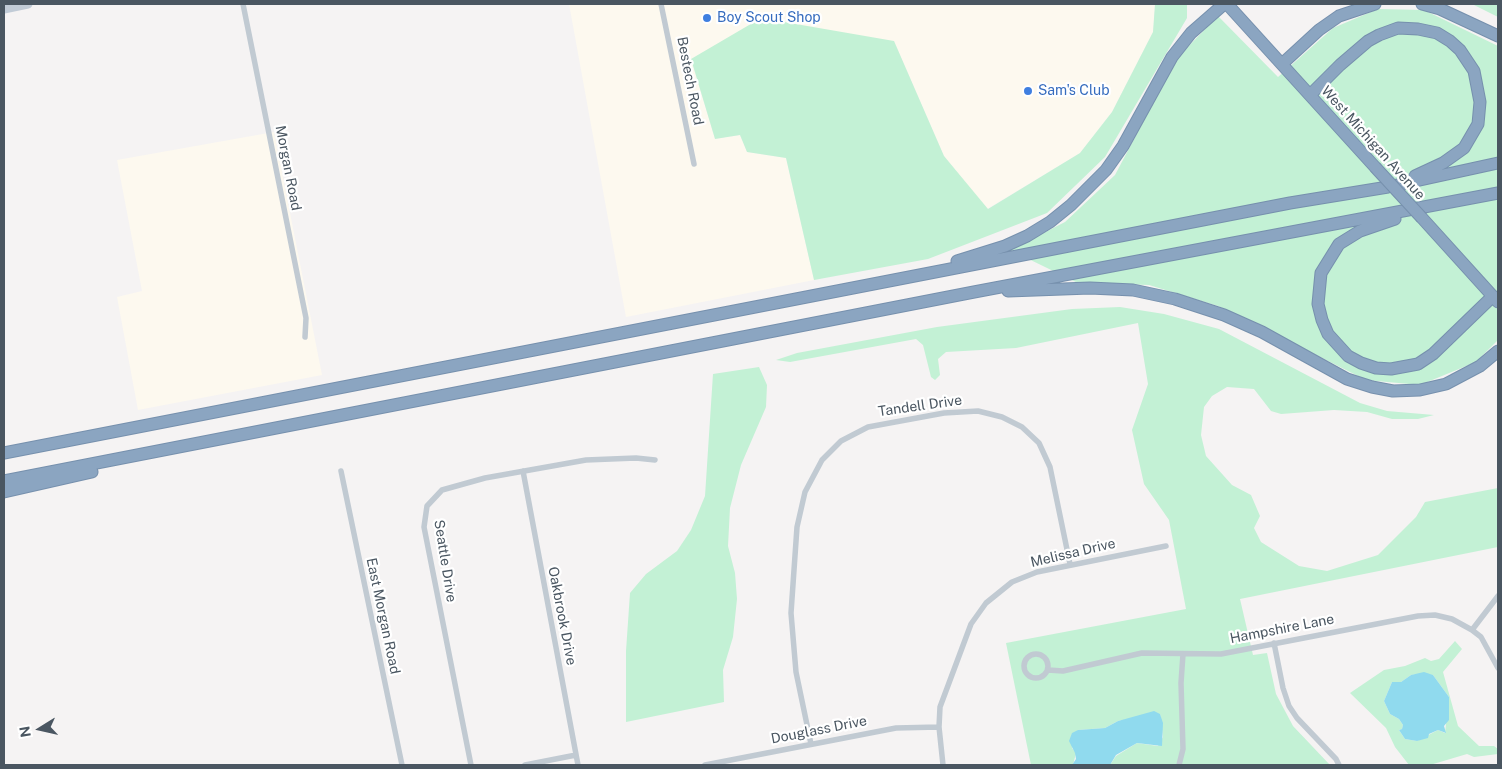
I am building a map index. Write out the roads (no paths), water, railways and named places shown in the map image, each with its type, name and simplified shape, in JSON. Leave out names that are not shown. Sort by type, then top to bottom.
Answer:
[{"type":"highway","name":"West Michigan Avenue","points":[[1225,4],[1375,167],[1423,213],[1496,299]]},
{"type":"highway","points":[[889,281],[1005,246],[1050,222],[1071,205],[1106,170],[1123,146],[1172,56],[1190,33],[1225,4]]},
{"type":"highway","points":[[1282,64],[1320,30],[1339,16],[1375,4]]},
{"type":"highway","points":[[1422,4],[1440,9],[1498,36]]},
{"type":"highway","points":[[1310,95],[1368,41],[1398,28],[1418,29],[1437,33],[1460,50],[1474,71],[1480,102],[1478,124],[1464,148],[1442,164],[1388,187]]},
{"type":"highway","points":[[4,453],[1290,203],[1388,187],[1498,163]]},
{"type":"highway","points":[[1496,299],[1433,354],[1418,364],[1391,369],[1376,368],[1354,359],[1336,346],[1328,334],[1318,304],[1321,273],[1328,259],[1339,244],[1360,231],[1498,193]]},
{"type":"highway","points":[[4,481],[974,292],[1423,213]]},
{"type":"highway","points":[[974,292],[1090,288],[1132,290],[1175,299],[1239,322],[1347,379],[1393,391],[1420,390],[1446,384],[1480,366],[1498,351]]},
{"type":"highway","points":[[4,492],[119,465],[158,452]]},
{"type":"main road","points":[[4,9],[28,4]]},
{"type":"street","name":"Morgan Road","points":[[243,4],[306,318],[305,337]]},
{"type":"street","name":"Bestech Road","points":[[661,4],[694,164]]},
{"type":"street","name":"Tandell Drive","points":[[811,744],[796,672],[791,613],[797,527],[805,492],[822,460],[841,441],[868,427],[944,412],[978,412],[1002,417],[1022,428],[1038,443],[1050,467],[1070,564]]},
{"type":"street","name":"Seattle Drive","points":[[471,765],[424,527],[427,506],[442,490],[462,483],[586,460],[636,458],[655,460]]},
{"type":"street","name":"East Morgan Road","points":[[341,471],[402,765]]},
{"type":"street","name":"Oakbrook Drive","points":[[523,471],[578,765]]},
{"type":"street","name":"Melissa Drive","points":[[943,765],[939,727],[940,707],[962,644],[971,624],[986,603],[1012,582],[1037,572],[1166,546]]},
{"type":"street","points":[[1472,630],[1498,596]]},
{"type":"street","name":"Hampshire Lane","points":[[1048,670],[1063,671],[1142,653],[1222,654],[1418,616],[1435,615],[1452,619],[1481,637],[1498,668]]},
{"type":"street","points":[[1274,643],[1283,688],[1289,706],[1297,718],[1336,759],[1339,765]]},
{"type":"street","name":"Hampshire Lane","points":[[1040,654],[1048,662],[1048,670],[1043,676],[1031,677],[1025,671],[1024,663],[1028,656],[1040,654]]},
{"type":"street","points":[[1179,765],[1183,749],[1181,683],[1183,654]]},
{"type":"street","name":"Douglass Drive","points":[[705,765],[896,728],[939,727]]},
{"type":"street","points":[[525,765],[576,755]]},
{"type":"water","points":[[1424,672],[1433,675],[1449,697],[1449,720],[1444,726],[1446,733],[1438,730],[1429,734],[1428,738],[1417,741],[1405,739],[1399,730],[1402,729],[1403,725],[1399,719],[1390,714],[1384,701],[1392,682],[1401,682],[1411,675]]},
{"type":"water","points":[[1154,711],[1160,714],[1163,723],[1162,746],[1137,743],[1116,755],[1110,765],[1072,765],[1076,759],[1069,741],[1072,733],[1078,730],[1105,728],[1118,721]]},
{"type":"place","name":"Boy Scout Shop","points":[[707,18]]},
{"type":"place","name":"Sam's Club","points":[[1028,91]]}]
